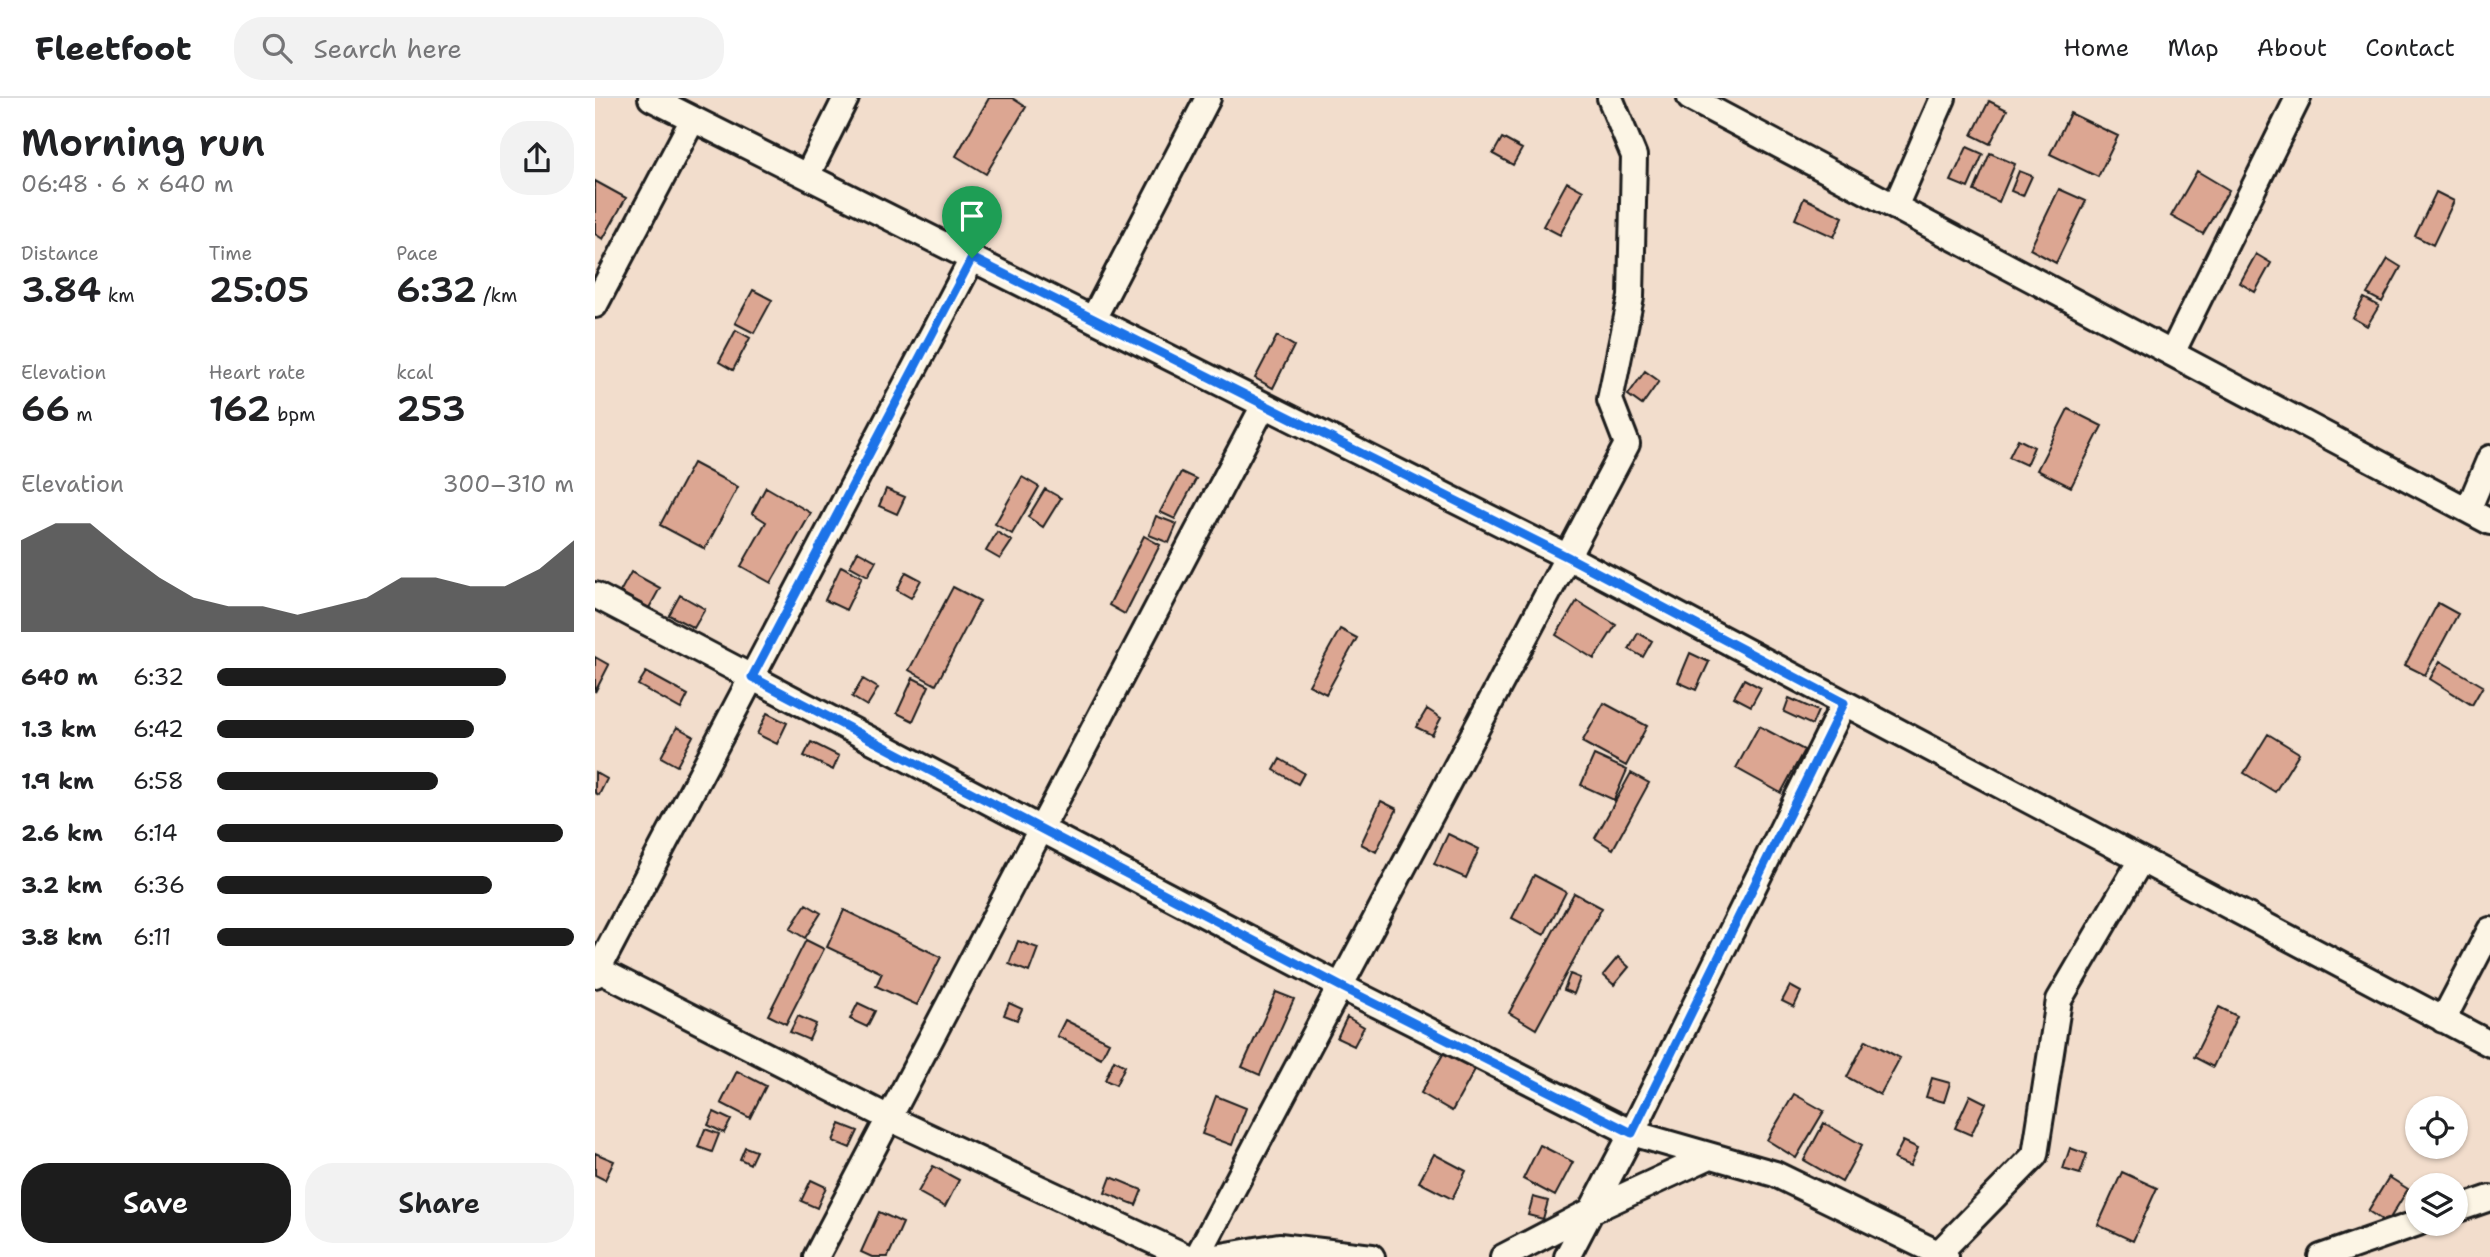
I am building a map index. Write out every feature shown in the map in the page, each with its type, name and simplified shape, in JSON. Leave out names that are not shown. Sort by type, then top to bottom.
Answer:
[{"type":"street","points":[[651,98],[1568,557],[2490,1044]]},
{"type":"street","points":[[807,176],[846,98]]},
{"type":"street","points":[[1093,319],[1208,98]]},
{"type":"street","points":[[1197,1257],[1627,444],[1610,400],[1631,296],[1634,156],[1610,98]]},
{"type":"street","points":[[1690,98],[2490,522]]},
{"type":"street","points":[[1895,207],[1943,98]]},
{"type":"street","points":[[2172,353],[2298,98]]},
{"type":"street","points":[[595,305],[693,119]]},
{"type":"street","points":[[972,258],[596,971],[890,1118],[1187,1257]]},
{"type":"street","points":[[816,1257],[1265,405]]},
{"type":"street","points":[[2467,510],[2490,458]]},
{"type":"street","points":[[595,595],[1340,986],[1632,1133],[1775,1174],[1939,1256],[2035,1155],[2059,1000],[2141,860]]},
{"type":"street","points":[[1567,1257],[1632,1133],[1844,703]]},
{"type":"street","points":[[2443,1020],[2490,930]]},
{"type":"street","points":[[1503,1257],[1591,1211],[1710,1156]]},
{"type":"street","points":[[2468,1206],[2490,1198]]},
{"type":"street","points":[[2321,1257],[2405,1228]]},
{"type":"street","points":[[1216,1257],[1279,1246],[1372,1257]]},
{"type":"building","points":[[989,98],[1012,98],[1026,107],[986,174],[956,156]]},
{"type":"building","points":[[1989,101],[2007,110],[1990,144],[1972,135]]},
{"type":"building","points":[[2070,113],[2118,136],[2098,177],[2050,154]]},
{"type":"building","points":[[1502,138],[1522,149],[1513,165],[1493,154]]},
{"type":"building","points":[[1967,147],[1983,154],[1968,188],[1951,181]]},
{"type":"building","points":[[1990,153],[2015,164],[1999,202],[1974,191]]},
{"type":"building","points":[[2019,171],[2032,176],[2023,196],[2011,191]]},
{"type":"building","points":[[2197,171],[2229,190],[2203,234],[2171,216]]},
{"type":"building","points":[[595,181],[626,198],[603,239],[595,234]]},
{"type":"building","points":[[1567,182],[1583,191],[1560,235],[1543,226]]},
{"type":"building","points":[[2059,189],[2086,201],[2056,263],[2030,249]]},
{"type":"building","points":[[2436,192],[2454,201],[2433,245],[2415,236]]},
{"type":"building","points":[[1804,198],[1843,217],[1834,237],[1795,219]]},
{"type":"building","points":[[2256,254],[2271,263],[2255,292],[2240,283]]},
{"type":"building","points":[[2388,259],[2401,267],[2382,302],[2367,294]]},
{"type":"building","points":[[753,290],[772,300],[754,333],[735,323]]},
{"type":"building","points":[[2364,298],[2379,306],[2367,326],[2353,318]]},
{"type":"building","points":[[736,330],[750,338],[733,370],[719,362]]},
{"type":"building","points":[[1277,336],[1294,346],[1273,388],[1255,378]]},
{"type":"building","points":[[1645,371],[1659,381],[1642,405],[1628,395]]},
{"type":"building","points":[[2068,409],[2102,426],[2071,487],[2037,470]]},
{"type":"building","points":[[2018,439],[2034,447],[2026,465],[2009,457]]},
{"type":"building","points":[[693,463],[738,487],[705,549],[660,525]]},
{"type":"building","points":[[1181,472],[1196,479],[1175,519],[1160,512]]},
{"type":"building","points":[[1022,477],[1039,487],[1012,534],[995,524]]},
{"type":"building","points":[[766,487],[811,513],[771,583],[741,566],[766,522],[752,513]]},
{"type":"building","points":[[886,489],[905,497],[897,514],[879,506]]},
{"type":"building","points":[[1045,489],[1061,498],[1043,527],[1028,517]]},
{"type":"building","points":[[1156,516],[1177,524],[1169,543],[1149,535]]},
{"type":"building","points":[[997,532],[1012,541],[1000,559],[986,551]]},
{"type":"building","points":[[1144,536],[1160,545],[1125,614],[1109,605]]},
{"type":"building","points":[[858,551],[876,561],[868,576],[850,566]]},
{"type":"building","points":[[841,566],[862,577],[846,610],[825,600]]},
{"type":"building","points":[[631,572],[660,588],[649,608],[620,592]]},
{"type":"building","points":[[906,572],[921,580],[911,598],[897,590]]},
{"type":"building","points":[[953,587],[980,601],[936,685],[909,670]]},
{"type":"building","points":[[680,595],[705,609],[694,628],[669,615]]},
{"type":"building","points":[[1577,601],[1616,625],[1594,659],[1556,635]]},
{"type":"building","points":[[2438,603],[2458,614],[2425,675],[2405,665]]},
{"type":"building","points":[[1340,629],[1357,638],[1326,694],[1309,685]]},
{"type":"building","points":[[1638,633],[1652,641],[1643,657],[1629,649]]},
{"type":"building","points":[[1690,653],[1709,662],[1696,690],[1678,682]]},
{"type":"building","points":[[595,657],[609,665],[595,692]]},
{"type":"building","points":[[2440,661],[2483,686],[2472,705],[2430,679]]},
{"type":"building","points":[[646,672],[688,695],[681,709],[638,685]]},
{"type":"building","points":[[913,678],[929,686],[913,721],[897,713]]},
{"type":"building","points":[[863,679],[878,688],[867,706],[852,697]]},
{"type":"building","points":[[1744,679],[1761,688],[1751,706],[1734,697]]},
{"type":"building","points":[[1789,698],[1818,711],[1812,725],[1784,712]]},
{"type":"building","points":[[1604,703],[1647,726],[1626,766],[1582,742]]},
{"type":"building","points":[[1427,709],[1441,718],[1432,735],[1416,727]]},
{"type":"building","points":[[767,713],[787,723],[777,744],[757,734]]},
{"type":"building","points":[[1759,726],[1804,750],[1781,793],[1736,768]]},
{"type":"building","points":[[677,727],[693,736],[677,766],[661,757]]},
{"type":"building","points":[[2268,734],[2299,753],[2275,792],[2244,773]]},
{"type":"building","points":[[811,742],[839,756],[833,770],[804,756]]},
{"type":"building","points":[[1594,755],[1627,770],[1614,800],[1581,785]]},
{"type":"building","points":[[1280,759],[1304,773],[1298,784],[1274,770]]},
{"type":"building","points":[[595,772],[607,779],[599,795],[595,793]]},
{"type":"building","points":[[1631,773],[1649,783],[1613,849],[1595,838]]},
{"type":"building","points":[[1381,801],[1397,809],[1376,852],[1361,844]]},
{"type":"building","points":[[1448,834],[1479,849],[1466,878],[1434,864]]},
{"type":"building","points":[[1534,875],[1566,892],[1544,935],[1512,918]]},
{"type":"building","points":[[1574,893],[1602,908],[1536,1029],[1509,1013]]},
{"type":"building","points":[[806,904],[821,913],[805,938],[790,929]]},
{"type":"building","points":[[844,910],[941,957],[917,1005],[876,986],[882,973],[827,947]]},
{"type":"building","points":[[806,940],[824,949],[786,1024],[768,1015]]},
{"type":"building","points":[[1018,941],[1038,948],[1029,972],[1009,964]]},
{"type":"building","points":[[1618,957],[1629,967],[1614,985],[1603,975]]},
{"type":"building","points":[[1570,974],[1580,978],[1574,994],[1564,990]]},
{"type":"building","points":[[1790,986],[1801,992],[1794,1007],[1782,1001]]},
{"type":"building","points":[[1276,992],[1294,999],[1260,1075],[1242,1067]]},
{"type":"building","points":[[858,1003],[875,1011],[867,1027],[850,1019]]},
{"type":"building","points":[[1009,1003],[1022,1009],[1017,1020],[1004,1015]]},
{"type":"building","points":[[2219,1007],[2237,1016],[2213,1067],[2194,1057]]},
{"type":"building","points":[[798,1016],[816,1024],[809,1040],[790,1032]]},
{"type":"building","points":[[1347,1017],[1364,1027],[1354,1046],[1337,1038]]},
{"type":"building","points":[[1065,1020],[1109,1042],[1101,1058],[1057,1036]]},
{"type":"building","points":[[1866,1040],[1900,1058],[1880,1095],[1847,1077]]},
{"type":"building","points":[[1446,1049],[1477,1066],[1452,1111],[1421,1093]]},
{"type":"building","points":[[1114,1060],[1125,1066],[1116,1085],[1105,1080]]},
{"type":"building","points":[[737,1071],[766,1086],[750,1118],[721,1103]]},
{"type":"building","points":[[1932,1078],[1950,1083],[1944,1102],[1926,1097]]},
{"type":"building","points":[[1794,1094],[1824,1111],[1796,1158],[1767,1140]]},
{"type":"building","points":[[1970,1095],[1986,1103],[1971,1135],[1955,1128]]},
{"type":"building","points":[[1216,1096],[1246,1108],[1232,1145],[1202,1134]]},
{"type":"building","points":[[714,1112],[731,1120],[724,1133],[708,1125]]},
{"type":"building","points":[[1824,1123],[1862,1145],[1842,1182],[1804,1160]]},
{"type":"building","points":[[840,1124],[858,1131],[850,1148],[833,1141]]},
{"type":"building","points":[[705,1129],[719,1134],[712,1152],[698,1147]]},
{"type":"building","points":[[1903,1141],[1918,1148],[1910,1166],[1894,1159]]},
{"type":"building","points":[[1540,1145],[1573,1162],[1555,1196],[1523,1179]]},
{"type":"building","points":[[745,1147],[756,1151],[750,1164],[740,1159]]},
{"type":"building","points":[[2070,1148],[2087,1154],[2080,1174],[2063,1169]]},
{"type":"building","points":[[595,1153],[614,1161],[605,1180],[595,1175]]},
{"type":"building","points":[[1434,1154],[1466,1171],[1452,1199],[1419,1182]]},
{"type":"building","points":[[933,1166],[959,1180],[945,1207],[918,1192]]},
{"type":"building","points":[[2122,1172],[2157,1188],[2133,1241],[2098,1225]]},
{"type":"building","points":[[1111,1177],[1142,1190],[1136,1205],[1105,1193]]},
{"type":"building","points":[[2389,1177],[2405,1187],[2405,1194],[2387,1223],[2368,1211]]},
{"type":"building","points":[[811,1180],[826,1187],[817,1208],[801,1201]]},
{"type":"building","points":[[1533,1197],[1548,1201],[1543,1219],[1528,1215]]},
{"type":"building","points":[[879,1212],[903,1223],[888,1257],[872,1257],[861,1252]]},
{"type":"route","points":[[972,258],[1568,557],[1844,703],[1632,1133],[1340,986],[752,677],[972,258]]}]
